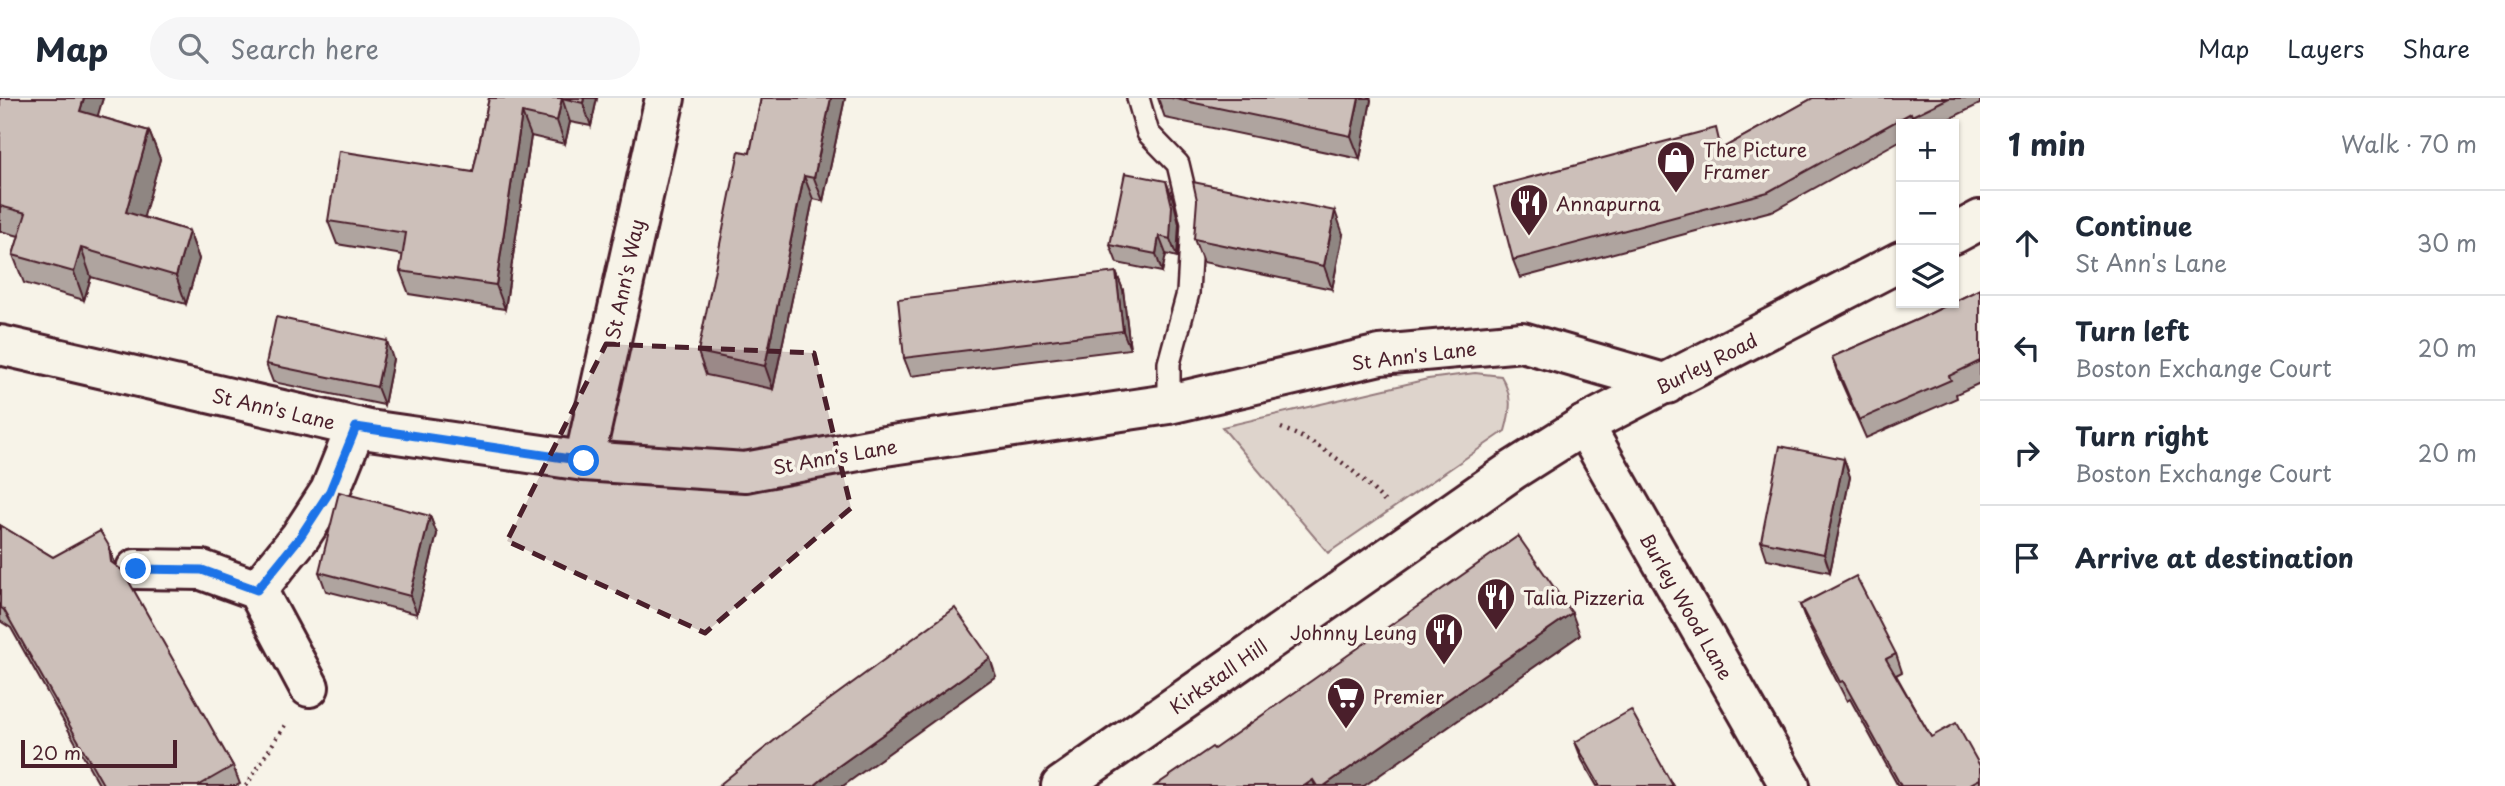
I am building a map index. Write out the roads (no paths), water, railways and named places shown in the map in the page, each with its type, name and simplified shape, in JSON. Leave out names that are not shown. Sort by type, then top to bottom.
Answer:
[{"type":"street","name":"St Ann's Way","points":[[584,461],[665,98]]},
{"type":"street","points":[[1959,231],[1980,220]]},
{"type":"street","name":"Burley Road","points":[[1513,470],[1584,425],[1896,264]]},
{"type":"street","name":"St Ann's Lane","points":[[0,345],[356,427],[584,461],[746,472],[885,446],[1169,404],[1380,355],[1522,342],[1667,384]]},
{"type":"street","name":"Burley Wood Lane","points":[[1584,425],[1790,786]]},
{"type":"street","points":[[257,590],[300,537],[330,491],[356,427]]},
{"type":"street","name":"Kirkstall Hill","points":[[1061,786],[1513,470]]},
{"type":"street","points":[[136,569],[202,570],[257,590],[309,687]]},
{"type":"lane","points":[[1138,98],[1148,133],[1178,164],[1192,223],[1188,293],[1169,363],[1169,404]]},
{"type":"place","name":"The Picture Framer","points":[[1676,194]]},
{"type":"place","name":"Annapurna","points":[[1529,237]]},
{"type":"place","name":"Talia Pizzeria","points":[[1496,631]]},
{"type":"place","name":"Johnny Leung","points":[[1444,666]]},
{"type":"place","name":"Premier","points":[[1346,730]]}]
